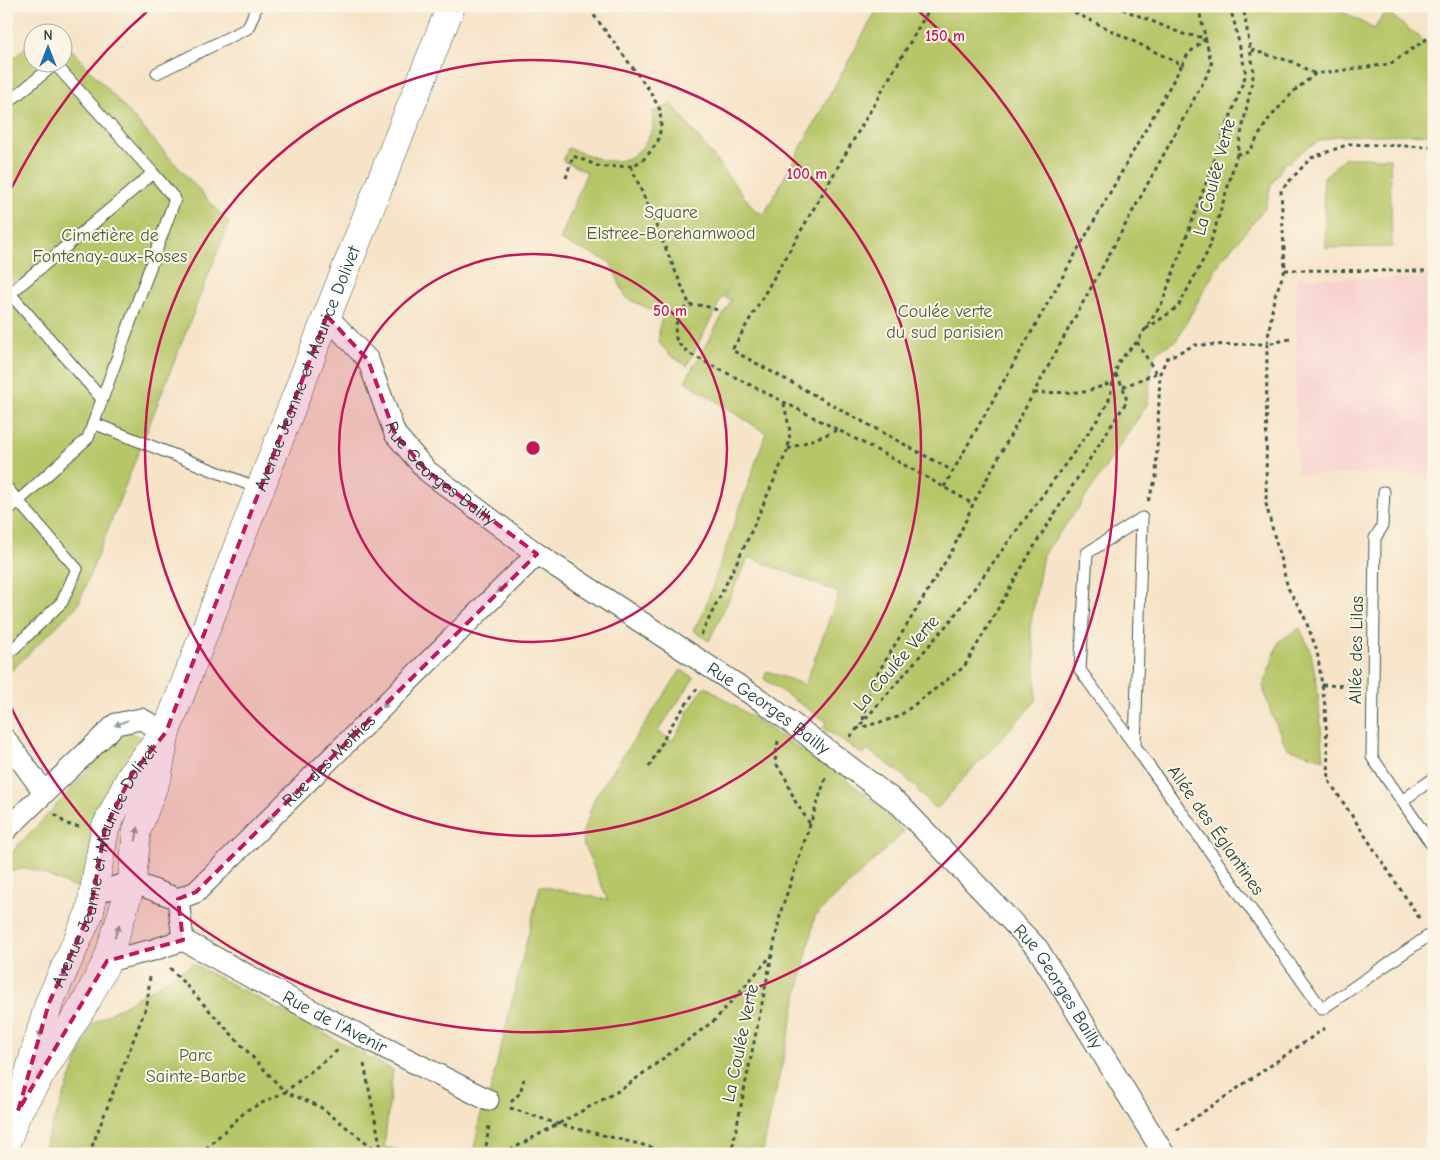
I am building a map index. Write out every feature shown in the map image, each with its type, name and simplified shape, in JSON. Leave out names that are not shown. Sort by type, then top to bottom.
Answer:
[{"type":"main road","name":"Avenue Jeanne et Maurice Dolivet","points":[[18,1111],[87,1000],[107,961],[132,882],[137,830],[158,774],[166,732],[327,316],[451,6]]},
{"type":"main road","name":"Avenue Jeanne et Maurice Dolivet","points":[[6,1143],[18,1111],[49,1003],[90,912],[106,829],[132,774],[166,732]]},
{"type":"main road","name":"Avenue Jeanne et Maurice Dolivet","points":[[49,1003],[87,1000]]},
{"type":"street","name":"Rue Georges Bailly","points":[[327,316],[368,360],[395,434],[427,471],[537,554],[691,654],[788,720],[900,805],[1038,949],[1161,1148]]},
{"type":"street","name":"Rue des Motties","points":[[178,899],[196,892],[537,554]]},
{"type":"street","points":[[6,830],[116,724],[141,719],[166,732]]},
{"type":"street","points":[[6,740],[41,795]]},
{"type":"street","points":[[95,893],[132,882],[178,899],[182,940],[153,950],[107,961]]},
{"type":"street","name":"Rue de l'Avenir","points":[[182,940],[358,1034],[488,1100]]},
{"type":"lane","points":[[157,73],[248,28],[257,6]]},
{"type":"lane","points":[[6,104],[55,64],[175,199],[88,438],[6,512]]},
{"type":"lane","points":[[102,399],[8,293],[153,173]]},
{"type":"lane","points":[[93,423],[260,489]]},
{"type":"lane","points":[[6,487],[77,569],[62,602],[6,656]]},
{"type":"lane","name":"Allée des Lilas","points":[[1384,492],[1382,527],[1375,538],[1372,757],[1434,848]]},
{"type":"lane","points":[[1135,746],[1142,518]]},
{"type":"lane","name":"Allée des Églantines","points":[[1142,518],[1087,553],[1080,670],[1322,1009]]},
{"type":"lane","points":[[1402,801],[1434,778]]},
{"type":"lane","points":[[1322,1009],[1432,933]]},
{"type":"path","points":[[566,178],[573,156],[601,167],[631,166],[642,162],[658,141],[661,127],[660,110],[650,91],[587,6]]},
{"type":"path","points":[[932,6],[732,350],[953,471]]},
{"type":"path","points":[[1060,6],[1182,65]]},
{"type":"path","points":[[1115,6],[1183,34],[1206,38]]},
{"type":"path","points":[[863,721],[870,686],[953,549],[973,504],[1212,66],[1198,6]]},
{"type":"path","name":"La Coulée Verte","points":[[1123,387],[1127,401],[1039,538],[964,667],[898,717],[856,730],[951,620],[1094,425],[1108,403],[1118,363],[1137,342],[1162,303],[1246,74],[1229,6]]},
{"type":"path","name":"La Coulée Verte","points":[[1144,330],[1178,307],[1187,291],[1208,251],[1238,154],[1254,72],[1243,6]]},
{"type":"path","points":[[1238,154],[1249,152],[1268,120],[1293,92],[1315,74],[1390,64],[1434,34]]},
{"type":"path","points":[[944,487],[1188,54],[1206,38]]},
{"type":"path","points":[[1251,50],[1293,62],[1315,74]]},
{"type":"path","points":[[1432,933],[1329,781],[1325,706],[1317,651],[1304,616],[1288,588],[1266,504],[1267,344],[1274,298],[1285,270],[1281,190],[1311,158],[1348,144],[1434,148]]},
{"type":"path","points":[[631,166],[690,306]]},
{"type":"path","points":[[1285,270],[1434,271]]},
{"type":"path","points":[[717,310],[707,306],[690,306],[679,317],[676,327],[676,338],[682,348],[784,403],[839,429],[973,504]]},
{"type":"path","points":[[1142,518],[1156,478],[1158,373],[1167,358],[1195,345],[1267,344],[1290,339]]},
{"type":"path","points":[[1137,342],[1158,373]]},
{"type":"path","points":[[1114,373],[1123,387],[1158,373]]},
{"type":"path","points":[[1034,393],[1084,392],[1112,383]]},
{"type":"path","points":[[691,654],[746,543],[788,449],[790,431],[784,403]]},
{"type":"path","points":[[788,449],[839,429]]},
{"type":"path","points":[[649,767],[671,726],[711,668]]},
{"type":"path","points":[[1322,685],[1374,686]]},
{"type":"path","points":[[788,720],[778,739],[775,762],[786,779],[795,801],[810,824]]},
{"type":"path","name":"La Coulée Verte","points":[[731,1154],[781,911],[828,774]]},
{"type":"path","points":[[41,795],[66,824],[83,828]]},
{"type":"path","points":[[153,950],[285,1092],[319,1106],[382,1154]]},
{"type":"path","points":[[89,1154],[147,1005],[153,950]]},
{"type":"path","points":[[503,1154],[622,1090],[715,1020],[771,956]]},
{"type":"path","points":[[1161,1148],[1331,1024],[1322,1009]]},
{"type":"path","points":[[200,1154],[247,1110],[285,1092],[358,1034],[382,1154]]},
{"type":"path","points":[[488,1100],[558,1124],[655,1148],[670,1154]]},
{"type":"highlighted area","points":[[327,316],[368,360],[395,434],[427,471],[537,554],[196,892],[178,899],[183,940],[107,961],[18,1111],[49,1003],[90,912],[105,829],[132,774],[166,732]]},
{"type":"shaded area","points":[[1296,278],[1434,278],[1434,474],[1296,474]]},
{"type":"green space","name":"Coulée verte du sud parisien","points":[[879,6],[1311,6],[1318,10],[1321,6],[1333,6],[1374,29],[1386,11],[1434,49],[1434,134],[1337,136],[1310,146],[1289,163],[1286,161],[1271,185],[1265,209],[1221,260],[1176,341],[1154,355],[1148,403],[1079,507],[1043,555],[1030,628],[1035,654],[1036,701],[936,810],[918,789],[898,771],[868,750],[864,755],[823,728],[827,722],[764,679],[767,671],[805,685],[839,593],[749,557],[709,641],[693,630],[702,616],[766,433],[685,381],[732,299],[724,297],[730,287],[728,286],[687,366],[670,355],[659,343],[659,328],[663,315],[626,298],[610,262],[560,240],[587,172],[563,161],[568,148],[604,161],[619,161],[631,157],[643,147],[653,129],[653,112],[672,104],[757,213],[760,212],[763,216]]},
{"type":"green space","name":"Cimetière de Fontenay-aux-Roses","points":[[22,50],[22,72],[72,72],[72,50],[229,223],[78,605],[6,676],[6,61],[9,63]]},
{"type":"green space","points":[[1344,158],[1390,158],[1392,247],[1326,248],[1323,179]]},
{"type":"green space","points":[[1300,628],[1311,653],[1317,685],[1324,759],[1287,748],[1271,713],[1263,687],[1279,641]]},
{"type":"green space","points":[[681,670],[694,678],[658,731],[672,741],[688,716],[686,714],[705,686],[806,753],[810,747],[850,775],[846,780],[872,799],[904,832],[815,916],[762,1154],[473,1154],[480,1117],[488,1100],[540,886],[608,900],[583,843],[582,835],[595,797]]},
{"type":"green space","points":[[128,732],[140,737],[142,744],[86,888],[70,886],[27,868],[6,872],[6,858],[112,743]]},
{"type":"green space","name":"Parc Sainte-Barbe","points":[[193,964],[393,1070],[384,1147],[417,1154],[41,1154],[92,1024]]},
{"type":"park label","name":"Square Elstree-Borehamwood","points":[[671,222]]}]
